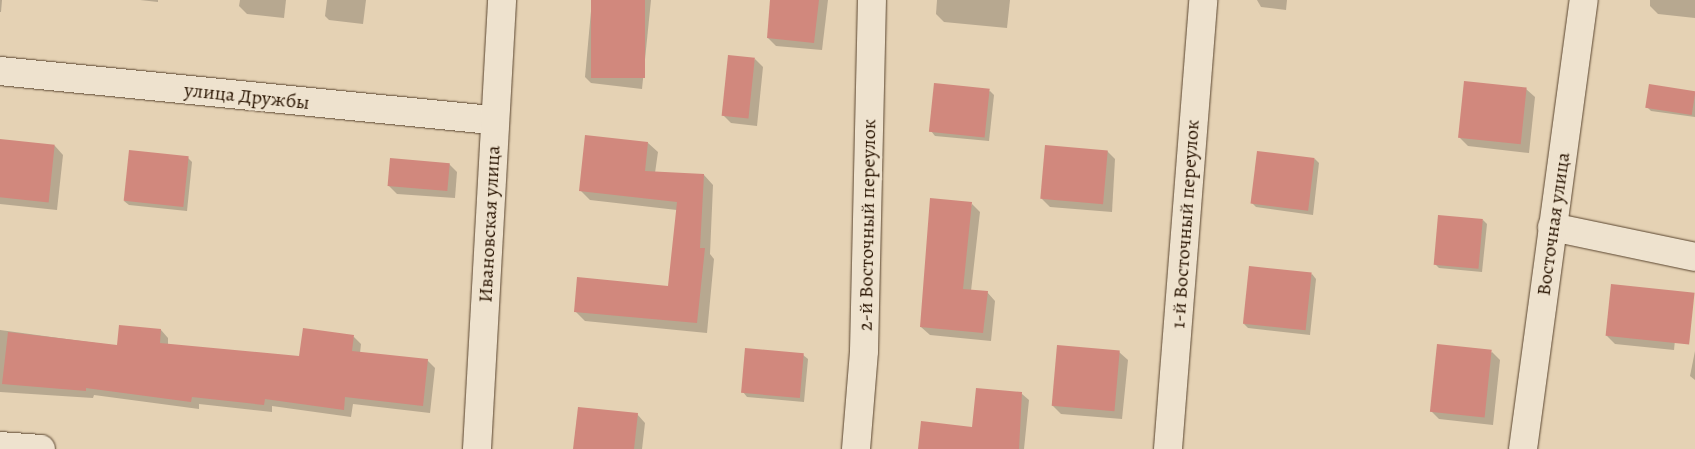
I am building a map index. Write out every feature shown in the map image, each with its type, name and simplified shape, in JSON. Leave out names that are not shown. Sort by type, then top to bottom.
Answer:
[{"type":"street","name":"Ивановская улица","points":[[477,449],[502,0]]},
{"type":"street","name":"2-й Восточный переулок","points":[[856,449],[864,351],[872,0]]},
{"type":"street","name":"1-й Восточный переулок","points":[[1168,449],[1203,0]]},
{"type":"street","name":"Восточная улица","points":[[1523,449],[1584,0]]},
{"type":"street","name":"улица Дружбы","points":[[0,71],[495,120]]},
{"type":"street","points":[[1552,227],[1695,257]]},
{"type":"street","points":[[0,446],[41,449]]},
{"type":"building","points":[[591,0],[645,0],[645,78],[591,78]]},
{"type":"building","points":[[770,0],[819,0],[814,43],[767,38]]},
{"type":"building","points":[[728,55],[755,58],[748,118],[722,116]]},
{"type":"building","points":[[1464,81],[1527,88],[1521,144],[1458,138]]},
{"type":"building","points":[[934,83],[990,89],[985,138],[929,132]]},
{"type":"building","points":[[1649,84],[1695,91],[1692,115],[1645,108]]},
{"type":"building","points":[[585,135],[648,142],[645,171],[704,174],[700,248],[705,248],[697,323],[574,312],[577,277],[668,286],[677,202],[579,191]]},
{"type":"building","points":[[0,139],[55,145],[49,202],[0,197]]},
{"type":"building","points":[[1045,145],[1108,150],[1103,204],[1040,199]]},
{"type":"building","points":[[129,150],[189,156],[183,207],[124,201]]},
{"type":"building","points":[[1257,151],[1315,158],[1308,211],[1251,204]]},
{"type":"building","points":[[390,158],[450,163],[447,191],[388,186]]},
{"type":"building","points":[[930,198],[972,202],[963,289],[988,291],[983,333],[920,327]]},
{"type":"building","points":[[1438,215],[1483,219],[1478,269],[1434,265]]},
{"type":"building","points":[[1249,266],[1312,273],[1306,330],[1243,324]]},
{"type":"building","points":[[1611,284],[1695,293],[1689,344],[1606,336]]},
{"type":"building","points":[[119,325],[161,329],[160,343],[299,356],[303,328],[354,335],[352,351],[428,359],[423,406],[345,397],[344,410],[265,399],[264,405],[192,397],[191,402],[86,388],[86,391],[2,384],[8,332],[117,345]]},
{"type":"building","points":[[1437,344],[1492,350],[1485,417],[1430,412]]},
{"type":"building","points":[[1057,345],[1120,350],[1114,411],[1052,406]]},
{"type":"building","points":[[745,348],[804,353],[800,398],[741,393]]},
{"type":"building","points":[[976,388],[1022,392],[1019,449],[918,449],[921,421],[972,427]]},
{"type":"building","points":[[578,407],[638,413],[634,449],[573,449]]}]
